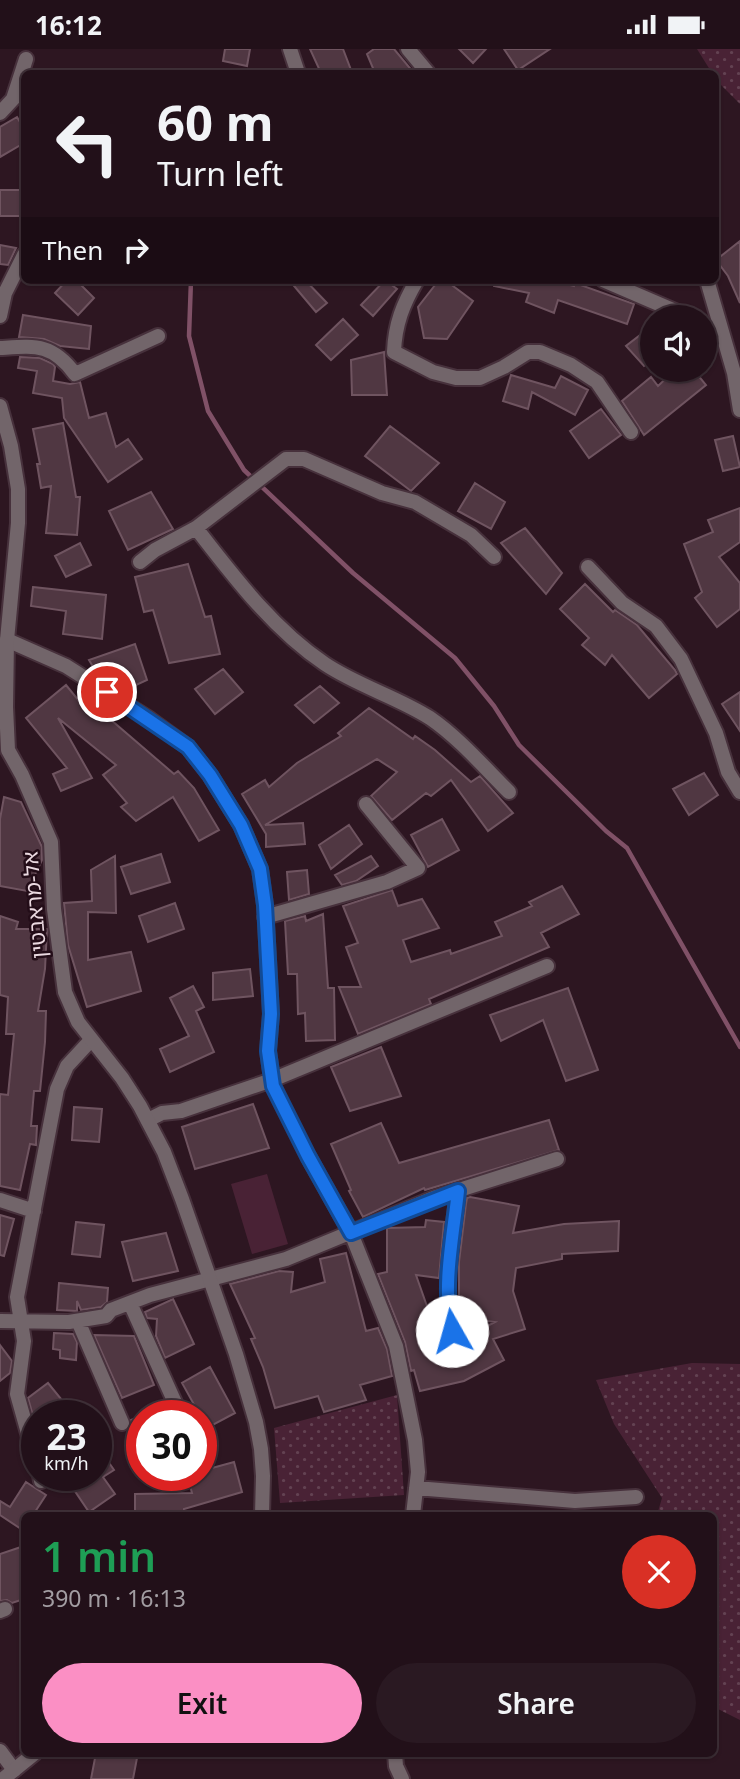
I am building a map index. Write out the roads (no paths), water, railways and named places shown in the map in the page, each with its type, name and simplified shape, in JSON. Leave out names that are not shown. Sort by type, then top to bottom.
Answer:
[{"type":"street","points":[[290,49],[297,70]]},
{"type":"street","points":[[408,49],[426,70]]},
{"type":"street","points":[[0,113],[13,99],[25,54]]},
{"type":"street","points":[[0,316],[3,294],[21,261]]},
{"type":"street","points":[[415,284],[403,303],[395,331],[394,352],[433,372],[456,378],[480,377],[504,367],[528,352],[540,352],[571,365],[597,382],[631,432]]},
{"type":"street","points":[[612,284],[661,305]]},
{"type":"street","points":[[708,284],[722,333],[734,353],[740,410]]},
{"type":"street","points":[[717,330],[722,333]]},
{"type":"street","points":[[0,348],[25,347],[56,353],[75,374],[158,336]]},
{"type":"street","name":"אל-מראבטין","points":[[0,406],[11,446],[18,489],[18,523],[7,640],[5,707],[8,750],[51,842],[54,909],[65,992],[78,1022],[122,1078],[164,1152],[209,1277],[256,1422],[262,1462],[262,1512]]},
{"type":"street","points":[[140,562],[155,549],[196,528],[286,459],[304,459],[382,493],[415,502],[471,535],[494,557]]},
{"type":"street","points":[[196,528],[245,591],[300,645],[326,664],[432,719],[509,792]]},
{"type":"street","points":[[588,567],[622,603],[656,626],[681,659],[716,733],[728,772],[740,792]]},
{"type":"street","points":[[7,640],[66,666],[188,747],[210,775],[241,825],[260,869],[271,1014],[268,1051],[273,1086],[351,1233],[396,1346],[415,1440],[418,1472],[413,1512]]},
{"type":"street","points":[[265,917],[387,882],[418,868],[366,804]]},
{"type":"street","points":[[148,1120],[162,1113],[181,1111],[272,1080],[547,966]]},
{"type":"street","points":[[21,1408],[17,1394],[24,1341],[17,1297],[57,1089],[67,1066],[91,1040]]},
{"type":"street","points":[[0,1321],[78,1321],[106,1316],[111,1310],[209,1277],[286,1259],[458,1191],[557,1159]]},
{"type":"street","points":[[452,1331],[447,1290],[458,1191]]},
{"type":"street","points":[[0,1200],[34,1211]]},
{"type":"street","points":[[130,1303],[174,1400]]},
{"type":"street","points":[[78,1321],[121,1423]]},
{"type":"street","points":[[416,1488],[575,1501],[636,1497]]},
{"type":"street","points":[[0,1751],[8,1775],[30,1757]]},
{"type":"street","points":[[395,1757],[401,1779]]},
{"type":"waterway","points":[[191,284],[189,336],[208,411],[244,470],[353,573],[455,658],[494,706],[519,745],[606,831],[627,848],[740,1047]]}]
